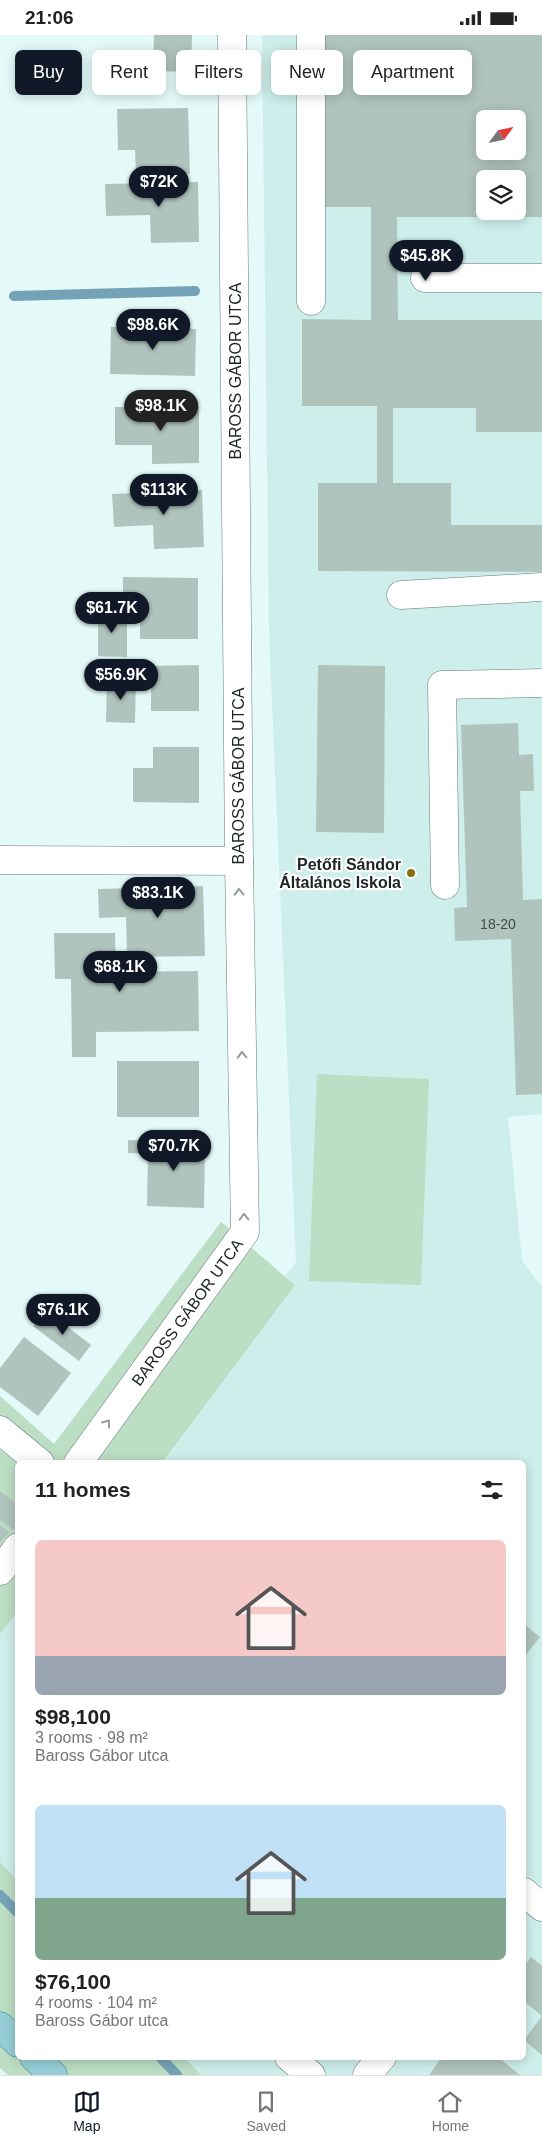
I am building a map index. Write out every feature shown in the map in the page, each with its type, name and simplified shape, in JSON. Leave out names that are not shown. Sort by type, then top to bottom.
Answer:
[{"type":"main road","points":[[0,2026],[15,2040]]},
{"type":"main road","points":[[37,2060],[53,2075]]},
{"type":"street","name":"BAROSS GÁBOR UTCA","points":[[80,1460],[245,1231],[239,861],[232,35]]},
{"type":"street","points":[[311,35],[311,301]]},
{"type":"street","points":[[425,279],[542,278]]},
{"type":"street","points":[[401,595],[542,587]]},
{"type":"street","points":[[445,885],[442,685],[542,683]]},
{"type":"street","points":[[0,859],[239,861]]},
{"type":"street","points":[[1,1431],[36,1460]]},
{"type":"street","points":[[0,1571],[15,1551]]},
{"type":"street","points":[[526,1894],[542,1907]]},
{"type":"street","points":[[293,2060],[311,2075]]},
{"type":"street","points":[[367,2075],[380,2060]]},
{"type":"shaded area","points":[[262,35],[542,35],[542,1114],[508,1117],[522,1261],[542,1287],[542,2075],[201,2075],[187,2060],[526,2060],[526,1460],[165,1460],[295,1285],[285,1276],[296,1262],[269,632]]},
{"type":"shaded area","points":[[15,1615],[15,1878],[0,1862],[0,1634]]},
{"type":"green space","points":[[317,1074],[429,1079],[421,1285],[309,1281]]},
{"type":"green space","points":[[221,1222],[295,1285],[164,1460],[15,1460],[15,1615],[0,1634],[0,1396],[54,1444]]},
{"type":"green space","points":[[0,1862],[15,1878],[15,2060],[187,2060],[201,2075],[8,2075],[0,2068]]},
{"type":"building","points":[[154,35],[192,35],[192,50],[176,50],[176,72],[166,71],[166,50],[154,50]]},
{"type":"building","points":[[324,35],[542,35],[542,217],[526,217],[526,170],[476,170],[476,217],[397,217],[398,320],[542,320],[542,432],[476,432],[476,408],[393,408],[393,483],[451,483],[451,525],[542,525],[542,572],[318,571],[318,483],[377,483],[377,406],[302,406],[302,319],[371,320],[371,207],[325,207],[324,95],[343,95],[343,50],[324,50]]},
{"type":"building","points":[[188,108],[190,174],[136,176],[135,150],[118,150],[117,109]]},
{"type":"building","points":[[198,182],[199,242],[151,243],[150,215],[106,216],[105,184]]},
{"type":"building","points":[[111,327],[196,329],[195,376],[110,374]]},
{"type":"building","points":[[115,407],[199,407],[199,463],[152,464],[152,445],[115,445]]},
{"type":"building","points":[[202,490],[204,547],[154,549],[153,525],[114,527],[112,494]]},
{"type":"building","points":[[123,577],[198,578],[198,639],[140,639],[140,608],[123,603]]},
{"type":"building","points":[[98,612],[127,613],[127,657],[98,656]]},
{"type":"building","points":[[199,665],[199,711],[151,711],[151,666]]},
{"type":"building","points":[[318,665],[385,666],[384,833],[316,832]]},
{"type":"building","points":[[107,678],[136,679],[135,723],[106,722]]},
{"type":"building","points":[[518,723],[519,755],[533,754],[534,791],[520,791],[523,900],[542,899],[542,1094],[516,1095],[511,939],[455,941],[454,908],[467,907],[461,725]]},
{"type":"building","points":[[153,747],[199,747],[199,803],[133,802],[133,768],[153,768]]},
{"type":"building","points":[[203,886],[205,956],[127,957],[126,917],[99,918],[98,889]]},
{"type":"building","points":[[54,933],[115,933],[116,972],[198,971],[199,1031],[96,1032],[96,1057],[72,1057],[71,979],[55,979]]},
{"type":"building","points":[[117,1061],[199,1061],[199,1117],[117,1117]]},
{"type":"building","points":[[128,1140],[205,1142],[204,1208],[147,1206],[148,1154],[128,1153]]},
{"type":"building","points":[[50,1313],[91,1345],[79,1361],[33,1326]]},
{"type":"building","points":[[24,1337],[71,1373],[38,1416],[0,1387],[0,1368]]},
{"type":"building","points":[[0,1491],[15,1503],[15,1527],[13,1530],[0,1520]]},
{"type":"building","points":[[0,1525],[9,1532],[0,1543]]},
{"type":"building","points":[[526,1626],[540,1637],[526,1654]]},
{"type":"building","points":[[531,1957],[542,1966],[542,2016],[526,2003],[526,1963]]},
{"type":"building","points":[[542,2016],[542,2055],[526,2042],[526,2037]]},
{"type":"building","points":[[440,2060],[502,2060],[520,2075],[429,2075]]},
{"type":"waterway","points":[[14,296],[195,291]]},
{"type":"waterway","points":[[0,1895],[15,1910]]},
{"type":"waterway","points":[[163,2060],[177,2075]]},
{"type":"place","name":"Petőfi Sándor Általános Iskola","points":[[411,873]]}]
